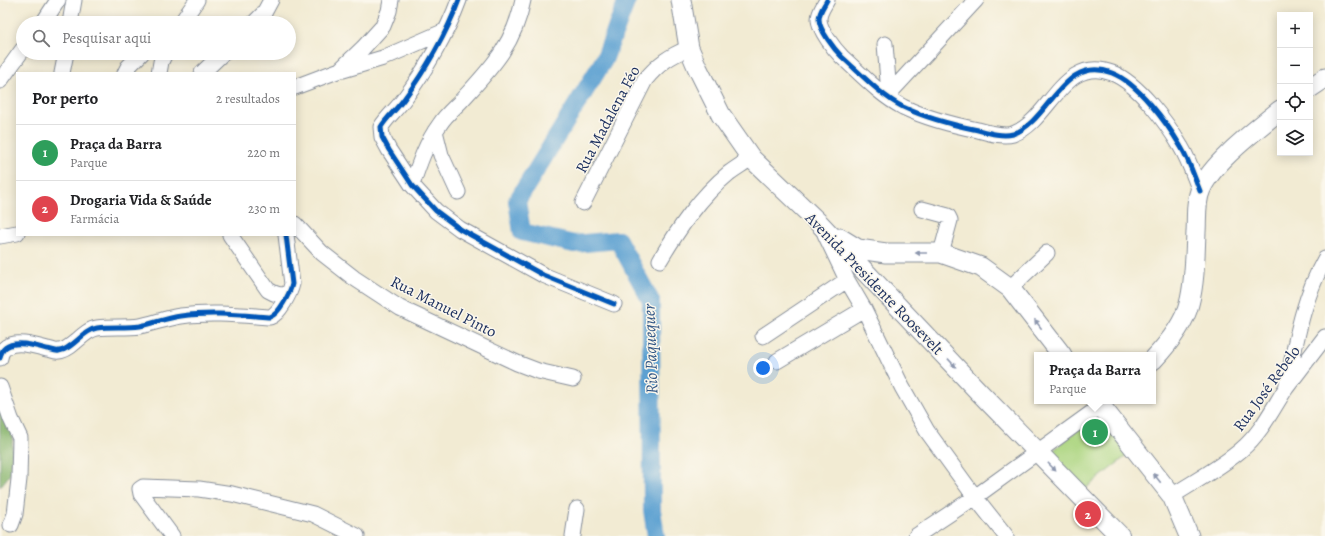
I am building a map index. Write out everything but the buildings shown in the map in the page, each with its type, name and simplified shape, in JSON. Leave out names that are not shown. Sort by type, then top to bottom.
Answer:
[{"type":"main road","name":"Avenida Presidente Roosevelt","points":[[681,0],[690,48],[702,78],[722,114],[751,158],[819,223],[1120,536]]},
{"type":"main road","points":[[1313,86],[1325,78]]},
{"type":"main road","points":[[1156,356],[1178,329],[1189,305],[1194,263],[1197,203],[1200,191],[1207,177],[1214,169],[1277,113]]},
{"type":"main road","points":[[819,223],[858,249],[886,253],[941,253],[981,267],[1010,288],[1060,352]]},
{"type":"main road","points":[[874,280],[867,267],[866,261],[869,257],[886,253]]},
{"type":"main road","points":[[1102,404],[1172,496],[1189,536]]},
{"type":"street","points":[[48,16],[58,0]]},
{"type":"street","points":[[186,16],[197,0]]},
{"type":"street","points":[[261,16],[271,0]]},
{"type":"street","points":[[340,70],[383,26],[389,11],[391,0]]},
{"type":"street","points":[[459,0],[453,17],[424,71],[404,100],[381,127],[382,137],[412,185],[436,211],[460,229],[543,275],[614,304]]},
{"type":"street","points":[[412,185],[420,162],[435,131],[494,64],[512,37],[519,18],[523,0]]},
{"type":"street","points":[[827,0],[821,11],[819,20],[824,34],[839,54],[902,106],[920,114],[959,126],[1007,135],[1014,133],[1025,127],[1072,78],[1080,72],[1091,69],[1112,73],[1130,84],[1162,118],[1181,147],[1200,191]]},
{"type":"street","points":[[888,95],[976,0]]},
{"type":"street","points":[[71,16],[74,2]]},
{"type":"street","points":[[296,87],[340,70],[383,58],[445,31]]},
{"type":"street","points":[[885,44],[888,95]]},
{"type":"street","name":"Rua Madalena Féo","points":[[583,203],[645,80],[664,60],[690,48]]},
{"type":"street","points":[[0,81],[16,59]]},
{"type":"street","points":[[62,72],[65,60]]},
{"type":"street","points":[[126,72],[135,60]]},
{"type":"street","points":[[159,72],[162,60]]},
{"type":"street","points":[[203,72],[216,60]]},
{"type":"street","points":[[435,131],[441,155],[458,192]]},
{"type":"street","points":[[660,260],[687,217],[710,191],[729,173],[751,158]]},
{"type":"street","points":[[922,209],[950,217],[941,253]]},
{"type":"street","points":[[819,223],[847,280],[864,309],[902,387],[926,431],[1006,536]]},
{"type":"street","name":"Rua Manuel Pinto","points":[[296,225],[322,253],[354,278],[400,308],[517,363],[538,371],[574,379]]},
{"type":"street","points":[[0,236],[16,233]]},
{"type":"street","points":[[231,236],[268,290],[274,294],[288,294]]},
{"type":"street","points":[[0,358],[0,354],[4,349],[14,344],[28,345],[58,352],[67,348],[87,332],[96,328],[140,326],[182,316],[226,313],[270,317],[275,315],[288,294],[292,284],[286,236]]},
{"type":"street","points":[[1010,288],[1047,253]]},
{"type":"street","points":[[1286,389],[1303,312],[1311,288],[1325,260]]},
{"type":"street","points":[[763,336],[847,280]]},
{"type":"street","points":[[777,361],[864,309]]},
{"type":"street","name":"Rua José Rebelo","points":[[1172,496],[1241,450],[1261,428],[1286,389],[1325,336]]},
{"type":"street","points":[[0,387],[11,419],[20,438],[19,479],[15,514],[11,525]]},
{"type":"street","points":[[916,536],[975,497],[1038,452],[1100,404]]},
{"type":"street","points":[[172,536],[141,494],[140,489],[143,487],[199,489],[232,494],[313,514],[358,536]]},
{"type":"street","points":[[573,536],[578,510]]},
{"type":"green space","points":[[0,409],[13,430],[11,473],[0,487]]},
{"type":"green space","points":[[1100,411],[1130,453],[1085,489],[1049,454]]},
{"type":"waterway","name":"Rio Paquequer","points":[[627,0],[604,60],[517,201],[522,232],[574,244],[618,240],[651,301],[652,510],[656,536]]},
{"type":"cycle path","points":[[459,0],[442,38],[420,76],[404,99],[381,127],[382,137],[412,185],[436,211],[460,229],[543,275],[614,304]]},
{"type":"cycle path","points":[[827,0],[819,19],[822,29],[835,50],[886,97],[903,107],[930,118],[996,134],[1013,134],[1026,127],[1069,81],[1081,73],[1095,70],[1112,73],[1122,78],[1142,94],[1175,137],[1184,152],[1200,191]]},
{"type":"cycle path","points":[[0,358],[2,351],[12,344],[27,344],[56,351],[64,350],[87,332],[97,328],[140,326],[176,317],[203,314],[270,317],[277,312],[287,298],[292,284],[286,236]]},
{"type":"place","name":"Praça da Barra","points":[[1095,432]]},
{"type":"place","name":"Drogaria Vida & Saúde","points":[[1088,514]]}]
